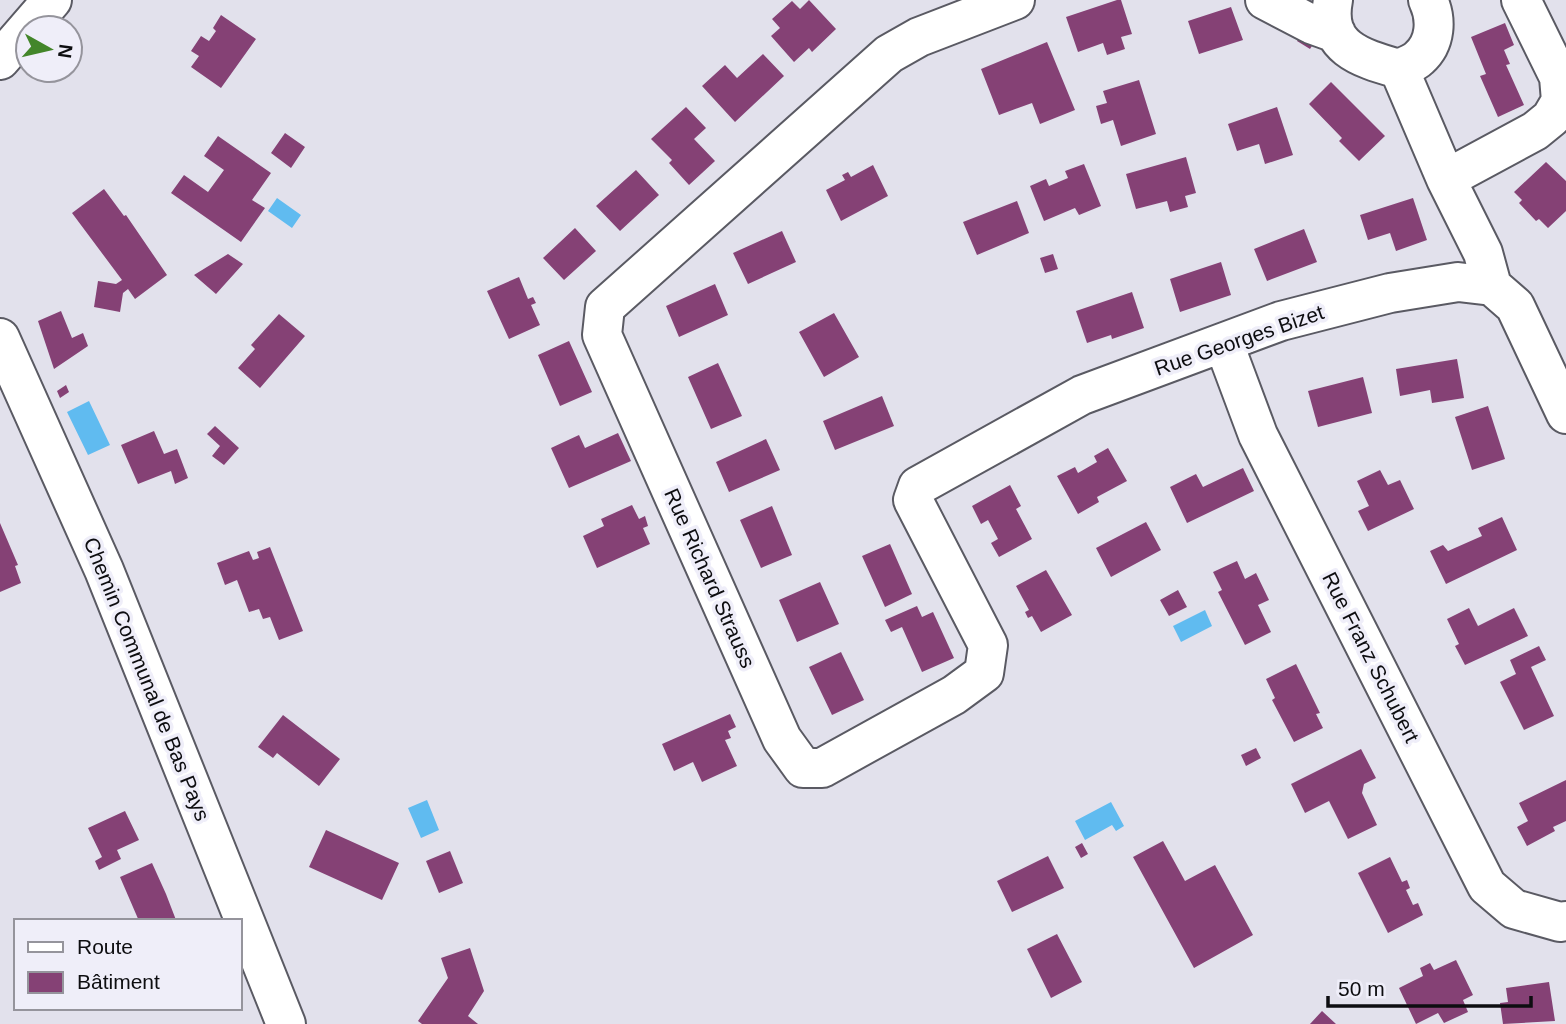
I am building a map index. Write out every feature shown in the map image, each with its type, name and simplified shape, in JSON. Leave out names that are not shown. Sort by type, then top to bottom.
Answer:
[{"type":"street","points":[[0,60],[52,0]]},
{"type":"street","name":"Rue Richard Strauss","points":[[1015,0],[919,37],[889,54],[605,307],[602,335],[782,739],[803,768],[822,768],[954,695],[984,673],[988,645],[913,500],[918,486],[1082,395]]},
{"type":"street","points":[[1265,0],[1311,24],[1334,17],[1344,47],[1365,60],[1399,69],[1420,58],[1433,38],[1434,14],[1428,0]]},
{"type":"street","points":[[1446,179],[1535,131],[1550,118],[1561,101],[1559,77],[1521,0]]},
{"type":"street","points":[[1399,69],[1446,179],[1566,414]]},
{"type":"street","name":"Rue Georges Bizet","points":[[1082,395],[1281,321],[1390,293],[1458,282],[1504,296]]},
{"type":"street","name":"Chemin Communal de Bas Pays","points":[[0,338],[104,570],[286,1024]]},
{"type":"street","name":"Rue Franz Schubert","points":[[1224,344],[1258,435],[1487,886],[1514,909],[1560,922],[1566,921]]},
{"type":"water","points":[[277,198],[301,215],[292,228],[268,211]]},
{"type":"water","points":[[89,401],[110,445],[88,455],[67,412]]},
{"type":"water","points":[[1205,610],[1212,626],[1181,642],[1173,626]]},
{"type":"water","points":[[427,800],[439,830],[421,838],[408,808]]},
{"type":"water","points":[[1111,802],[1124,826],[1116,831],[1112,825],[1085,840],[1075,821]]},
{"type":"building","points":[[809,0],[836,29],[812,52],[809,48],[794,62],[771,36],[780,28],[772,19],[792,1],[800,9]]},
{"type":"building","points":[[1121,0],[1132,34],[1121,37],[1125,49],[1107,55],[1103,43],[1078,52],[1066,17]]},
{"type":"building","points":[[1231,7],[1243,40],[1199,54],[1188,21]]},
{"type":"building","points":[[221,15],[256,39],[221,88],[191,67],[199,56],[191,51],[201,36],[209,41],[216,31],[213,28]]},
{"type":"building","points":[[1505,23],[1514,45],[1504,50],[1510,64],[1506,65],[1524,105],[1498,117],[1480,76],[1486,74],[1471,37]]},
{"type":"building","points":[[1302,33],[1315,41],[1310,49],[1297,41]]},
{"type":"building","points":[[1047,42],[1075,110],[1040,124],[1032,103],[999,115],[981,69]]},
{"type":"building","points":[[763,54],[784,76],[735,122],[702,86],[725,65],[737,78]]},
{"type":"building","points":[[1139,80],[1156,134],[1121,146],[1113,120],[1101,124],[1096,106],[1107,103],[1103,91]]},
{"type":"building","points":[[1331,82],[1385,136],[1359,161],[1339,141],[1342,138],[1309,104]]},
{"type":"building","points":[[686,107],[706,128],[694,139],[715,161],[689,185],[669,163],[672,160],[651,139]]},
{"type":"building","points":[[1277,107],[1293,155],[1265,164],[1259,144],[1237,151],[1228,124]]},
{"type":"building","points":[[285,133],[305,147],[291,168],[271,153]]},
{"type":"building","points":[[218,136],[271,173],[252,200],[265,208],[241,242],[171,193],[184,175],[208,192],[224,170],[204,156]]},
{"type":"building","points":[[1186,157],[1196,193],[1185,196],[1188,207],[1170,212],[1167,201],[1136,209],[1126,174]]},
{"type":"building","points":[[1546,162],[1566,181],[1566,211],[1548,228],[1539,219],[1536,221],[1519,203],[1522,200],[1514,192]]},
{"type":"building","points":[[1084,164],[1101,206],[1079,215],[1075,208],[1044,221],[1030,186],[1046,179],[1049,186],[1068,178],[1065,171]]},
{"type":"building","points":[[873,165],[888,196],[841,221],[826,190],[845,180],[842,175],[848,172],[851,177]]},
{"type":"building","points":[[636,170],[659,195],[620,231],[596,206]]},
{"type":"building","points":[[104,189],[124,216],[126,215],[167,275],[135,299],[128,289],[123,293],[120,312],[94,307],[98,281],[116,284],[122,280],[72,213]]},
{"type":"building","points":[[1413,198],[1427,240],[1396,251],[1390,233],[1368,240],[1360,215]]},
{"type":"building","points":[[1017,201],[1029,233],[977,255],[963,222]]},
{"type":"building","points":[[575,228],[596,251],[564,280],[543,258]]},
{"type":"building","points":[[1304,229],[1317,262],[1267,281],[1254,249]]},
{"type":"building","points":[[782,231],[796,262],[748,284],[733,253]]},
{"type":"building","points":[[228,254],[243,264],[216,294],[194,275]]},
{"type":"building","points":[[1053,254],[1058,269],[1045,273],[1040,258]]},
{"type":"building","points":[[1221,262],[1231,295],[1180,312],[1170,279]]},
{"type":"building","points":[[519,277],[528,299],[533,297],[536,303],[531,305],[540,325],[509,339],[487,291]]},
{"type":"building","points":[[715,284],[728,315],[679,337],[666,306]]},
{"type":"building","points":[[1132,292],[1144,328],[1112,339],[1111,335],[1087,343],[1076,311]]},
{"type":"building","points":[[61,311],[72,338],[83,333],[88,346],[54,369],[38,321]]},
{"type":"building","points":[[834,313],[859,357],[824,377],[799,332]]},
{"type":"building","points":[[279,314],[305,336],[260,388],[238,368],[255,349],[251,345]]},
{"type":"building","points":[[569,341],[592,392],[560,406],[538,355]]},
{"type":"building","points":[[1457,359],[1464,398],[1432,403],[1430,390],[1400,396],[1396,369]]},
{"type":"building","points":[[718,363],[742,416],[711,429],[688,377]]},
{"type":"building","points":[[1363,377],[1372,413],[1318,427],[1308,391]]},
{"type":"building","points":[[66,385],[69,392],[60,398],[57,391]]},
{"type":"building","points":[[882,396],[894,426],[835,450],[823,421]]},
{"type":"building","points":[[1488,406],[1505,459],[1472,470],[1455,417]]},
{"type":"building","points":[[215,426],[239,448],[224,465],[212,456],[220,446],[207,434]]},
{"type":"building","points":[[154,431],[164,454],[177,449],[188,478],[175,484],[171,471],[138,484],[121,445]]},
{"type":"building","points":[[618,433],[631,461],[569,488],[551,448],[579,435],[585,448]]},
{"type":"building","points":[[766,439],[780,470],[729,492],[716,462]]},
{"type":"building","points":[[1108,448],[1127,481],[1097,497],[1099,502],[1078,514],[1057,476],[1075,467],[1078,473],[1097,462],[1094,456]]},
{"type":"building","points":[[1243,468],[1254,491],[1187,523],[1170,487],[1196,474],[1203,487]]},
{"type":"building","points":[[1380,470],[1388,485],[1400,480],[1414,509],[1368,531],[1358,511],[1369,506],[1357,481]]},
{"type":"building","points":[[1010,485],[1021,506],[1016,509],[1032,539],[999,557],[991,543],[998,539],[988,520],[981,524],[972,506]]},
{"type":"building","points":[[632,505],[639,519],[645,516],[648,526],[643,528],[650,544],[597,568],[583,536],[604,526],[601,519]]},
{"type":"building","points":[[772,506],[792,555],[761,568],[740,520]]},
{"type":"building","points":[[1502,517],[1517,550],[1446,584],[1430,551],[1443,545],[1448,551],[1482,536],[1478,528]]},
{"type":"building","points":[[1146,522],[1161,550],[1111,577],[1096,548]]},
{"type":"building","points":[[0,523],[18,565],[15,566],[21,583],[0,592]]},
{"type":"building","points":[[890,544],[912,594],[885,607],[862,556]]},
{"type":"building","points":[[270,547],[303,631],[279,640],[270,617],[263,619],[259,609],[249,612],[237,580],[225,585],[217,563],[249,551],[253,560],[259,558],[257,552]]},
{"type":"building","points":[[1237,561],[1245,579],[1256,573],[1269,600],[1258,605],[1271,632],[1245,645],[1218,592],[1222,590],[1213,572]]},
{"type":"building","points":[[1046,570],[1072,615],[1041,632],[1032,616],[1028,618],[1025,612],[1029,610],[1016,586]]},
{"type":"building","points":[[820,582],[839,624],[797,642],[779,600]]},
{"type":"building","points":[[1178,590],[1187,607],[1169,616],[1160,600]]},
{"type":"building","points":[[917,606],[922,617],[933,612],[954,658],[922,672],[902,627],[891,632],[885,620]]},
{"type":"building","points":[[1469,608],[1478,626],[1514,608],[1528,636],[1465,665],[1455,646],[1459,644],[1447,619]]},
{"type":"building","points":[[1539,646],[1546,660],[1531,667],[1554,716],[1524,730],[1500,682],[1516,674],[1510,660]]},
{"type":"building","points":[[841,652],[864,700],[832,715],[809,667]]},
{"type":"building","points":[[1296,664],[1320,713],[1316,714],[1323,728],[1294,742],[1272,700],[1275,698],[1266,679]]},
{"type":"building","points":[[730,714],[736,727],[728,731],[731,738],[725,740],[737,766],[702,782],[693,762],[674,771],[662,744]]},
{"type":"building","points":[[283,715],[340,759],[319,786],[277,753],[273,758],[258,747]]},
{"type":"building","points":[[1256,748],[1261,758],[1246,766],[1241,755]]},
{"type":"building","points":[[1361,749],[1376,778],[1364,784],[1362,793],[1377,825],[1348,839],[1329,801],[1305,813],[1291,784]]},
{"type":"building","points":[[1566,780],[1566,821],[1553,827],[1555,831],[1527,846],[1517,827],[1528,821],[1519,803]]},
{"type":"building","points":[[125,811],[139,840],[117,850],[121,859],[99,870],[95,861],[102,857],[88,828]]},
{"type":"building","points":[[326,830],[399,863],[382,900],[309,867]]},
{"type":"building","points":[[1163,841],[1185,881],[1215,865],[1253,935],[1194,968],[1133,857]]},
{"type":"building","points":[[1082,843],[1088,854],[1081,858],[1075,847]]},
{"type":"building","points":[[450,851],[463,883],[439,893],[426,861]]},
{"type":"building","points":[[1048,856],[1064,888],[1012,912],[997,881]]},
{"type":"building","points":[[1390,857],[1402,882],[1407,880],[1410,888],[1406,890],[1413,905],[1418,903],[1423,915],[1388,933],[1358,873]]},
{"type":"building","points":[[152,863],[176,919],[138,919],[120,877]]},
{"type":"building","points":[[1057,934],[1082,982],[1051,998],[1027,949]]},
{"type":"building","points":[[470,948],[484,991],[468,1016],[478,1024],[422,1024],[418,1021],[448,978],[441,958]]},
{"type":"building","points":[[1456,960],[1473,995],[1463,1000],[1468,1012],[1444,1023],[1438,1013],[1416,1024],[1399,988],[1423,976],[1420,968],[1430,963],[1434,970]]},
{"type":"building","points":[[1549,982],[1555,1021],[1503,1024],[1500,1003],[1508,1002],[1506,988]]},
{"type":"building","points":[[1322,1011],[1336,1024],[1310,1024]]}]
